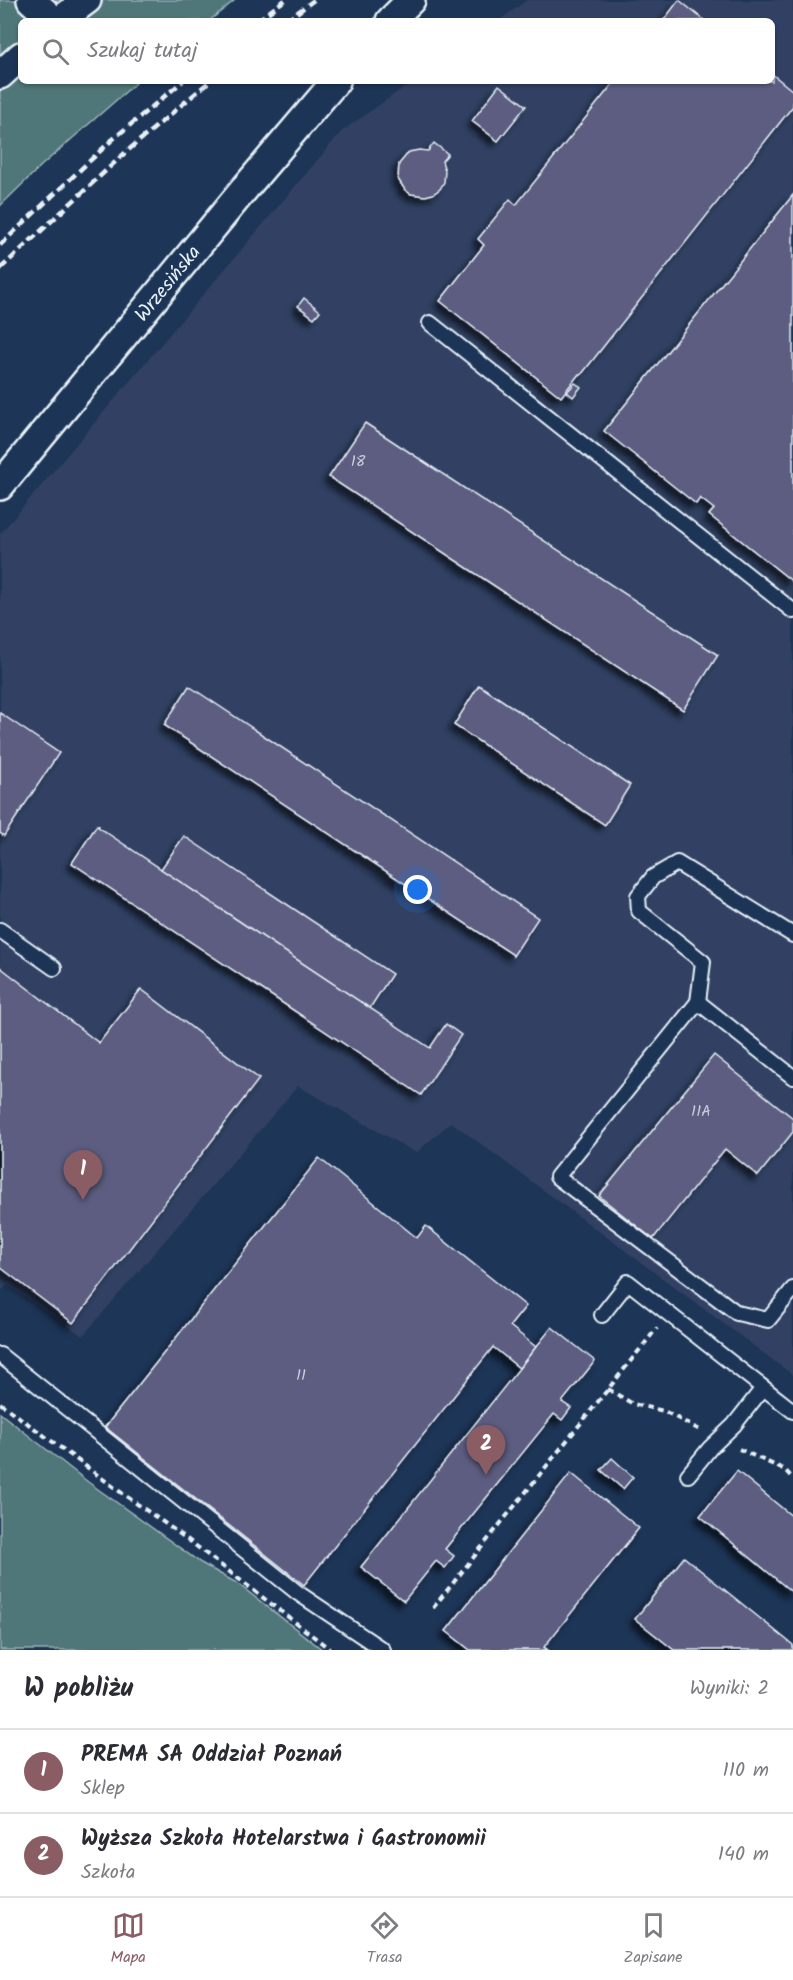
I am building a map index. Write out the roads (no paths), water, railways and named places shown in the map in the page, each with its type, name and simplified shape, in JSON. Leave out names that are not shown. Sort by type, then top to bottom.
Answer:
[{"type":"street","points":[[31,0],[53,18]]},
{"type":"street","points":[[61,18],[87,0]]},
{"type":"street","points":[[393,18],[411,0]]},
{"type":"street","points":[[0,75],[18,59]]},
{"type":"street","name":"Wrzesińska","points":[[0,486],[333,84]]},
{"type":"lane","points":[[430,323],[793,611]]},
{"type":"lane","points":[[793,935],[677,863],[653,877],[638,896],[639,911],[703,962],[698,1002],[557,1177],[737,1313],[768,1320],[793,1289]]},
{"type":"lane","points":[[0,930],[54,968]]},
{"type":"lane","points":[[698,1002],[793,1077]]},
{"type":"lane","points":[[602,1315],[628,1282],[793,1411]]},
{"type":"lane","points":[[0,1355],[298,1593],[383,1650]]},
{"type":"lane","points":[[688,1475],[710,1448],[734,1425],[763,1388]]},
{"type":"railway","points":[[261,18],[285,0]]},
{"type":"railway","points":[[290,18],[314,0]]},
{"type":"railway","points":[[0,245],[112,140],[179,84]]},
{"type":"railway","points":[[0,269],[126,152],[206,84]]},
{"type":"place","name":"PREMA SA Oddział Poznań","points":[[83,1200]]},
{"type":"place","name":"Wyższa Szkoła Hotelarstwa i Gastronomii","points":[[486,1475]]}]
